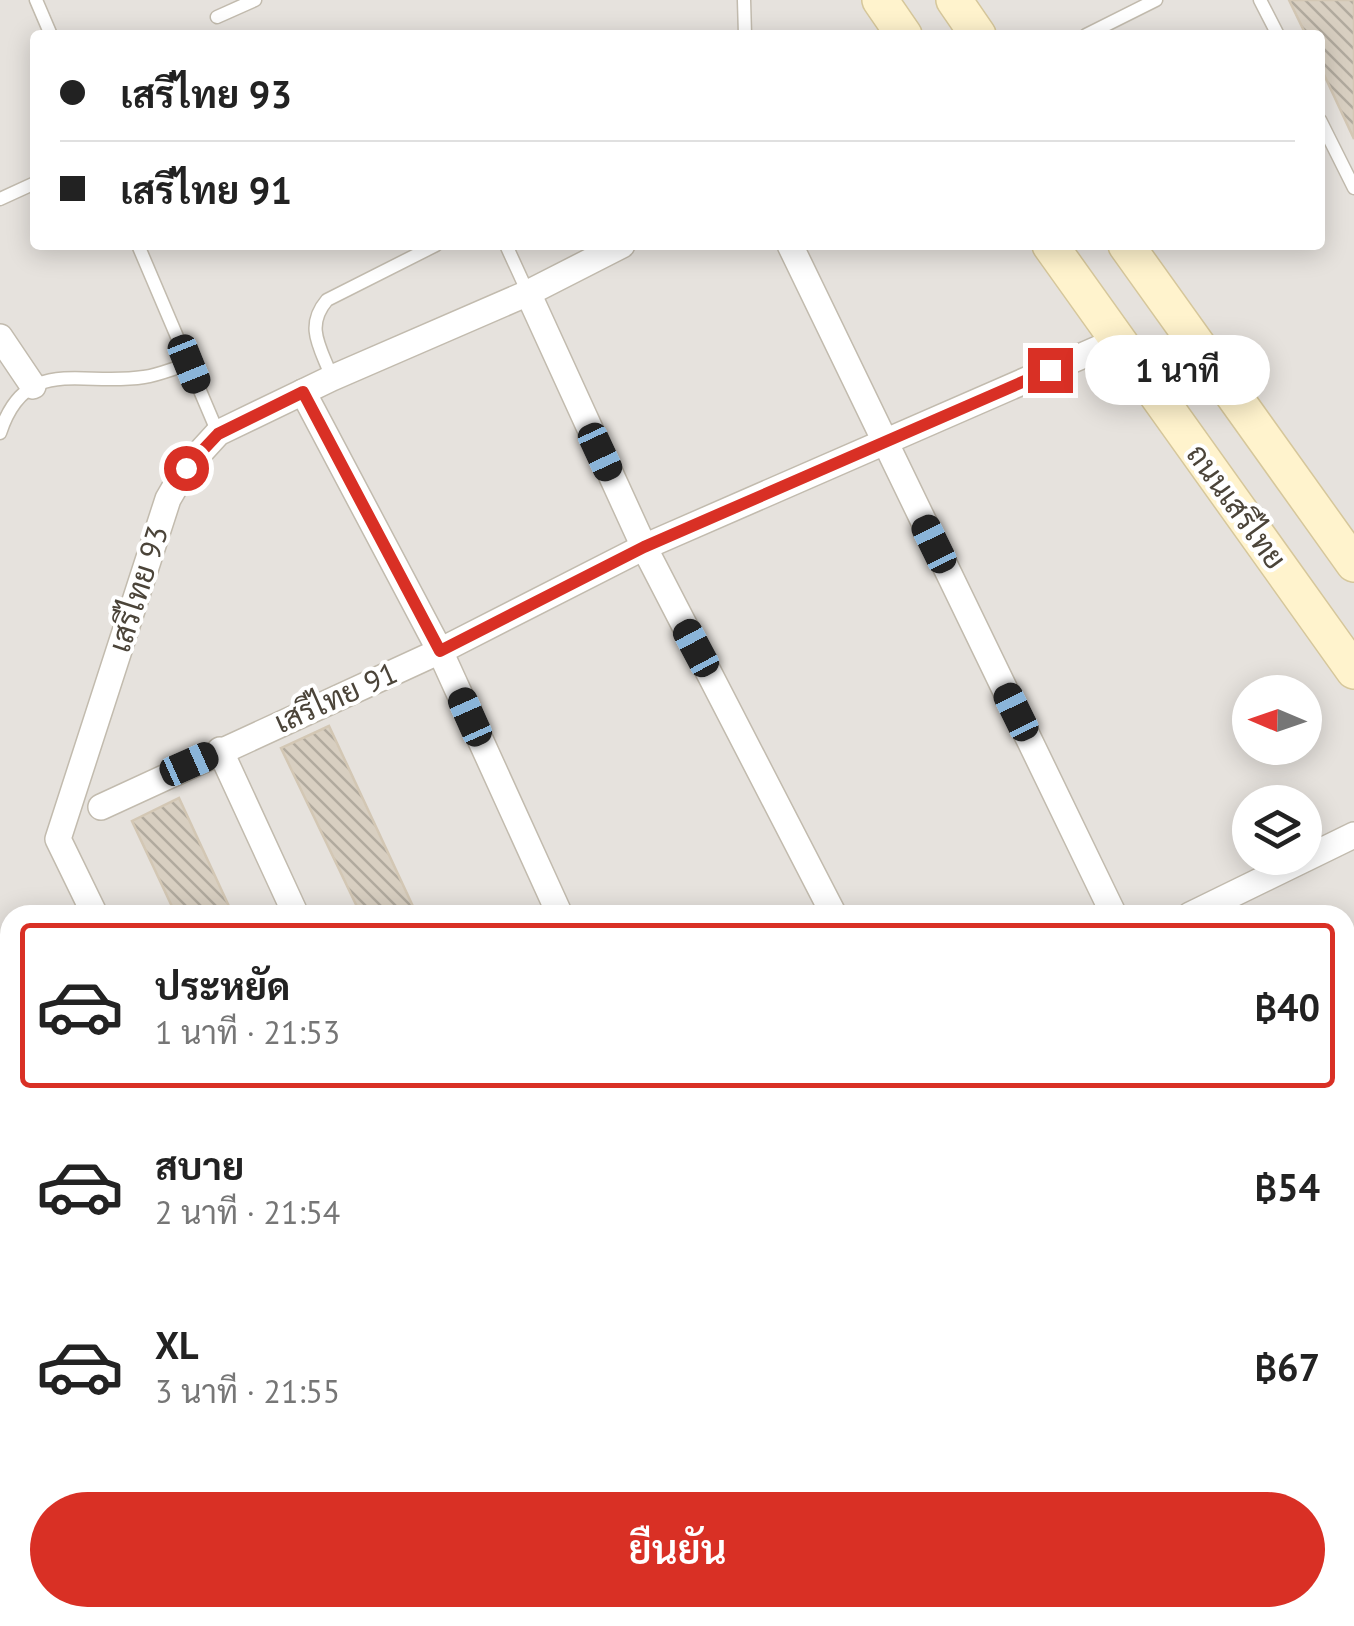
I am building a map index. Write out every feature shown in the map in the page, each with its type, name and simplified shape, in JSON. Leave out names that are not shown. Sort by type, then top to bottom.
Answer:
[{"type":"main road","points":[[880,0],[901,30]]},
{"type":"main road","points":[[954,0],[975,30]]},
{"type":"main road","name":"ถนนเสรีไทย","points":[[1053,250],[1354,670]]},
{"type":"main road","name":"ถนนเสรีไทย","points":[[1130,250],[1354,564]]},
{"type":"street","name":"เสรีไทย 93","points":[[90,905],[58,840],[168,499],[186,468],[218,434],[612,250]]},
{"type":"street","points":[[792,250],[1109,905]]},
{"type":"street","points":[[528,292],[644,547],[829,905]]},
{"type":"street","points":[[0,338],[32,386]]},
{"type":"street","name":"เสรีไทย 91","points":[[101,807],[440,651],[644,547],[1116,341]]},
{"type":"street","points":[[303,392],[440,651],[555,905]]},
{"type":"street","points":[[220,750],[291,905]]},
{"type":"street","points":[[1210,905],[1354,835]]},
{"type":"lane","points":[[36,0],[49,30]]},
{"type":"lane","points":[[218,17],[255,0]]},
{"type":"lane","points":[[744,0],[744,30]]},
{"type":"lane","points":[[1096,30],[1156,0]]},
{"type":"lane","points":[[1260,0],[1275,30]]},
{"type":"lane","points":[[1325,130],[1354,188]]},
{"type":"lane","points":[[0,199],[30,185]]},
{"type":"lane","points":[[140,250],[218,434]]},
{"type":"lane","points":[[332,378],[314,328],[316,313],[327,300],[426,250]]},
{"type":"lane","points":[[508,250],[528,292]]},
{"type":"lane","points":[[0,433],[17,396],[42,381],[144,377],[189,364]]},
{"type":"shaded area","points":[[0,0],[1354,0],[1354,905],[0,905]]},
{"type":"building","points":[[1289,0],[1354,0],[1354,139],[1325,77],[1325,30],[1304,30]]},
{"type":"building","points":[[329,726],[412,905],[356,905],[281,748]]},
{"type":"building","points":[[179,798],[228,905],[171,905],[132,821]]},
{"type":"route","points":[[186,468],[218,434],[303,392],[440,651],[644,547],[1050,370]]}]
